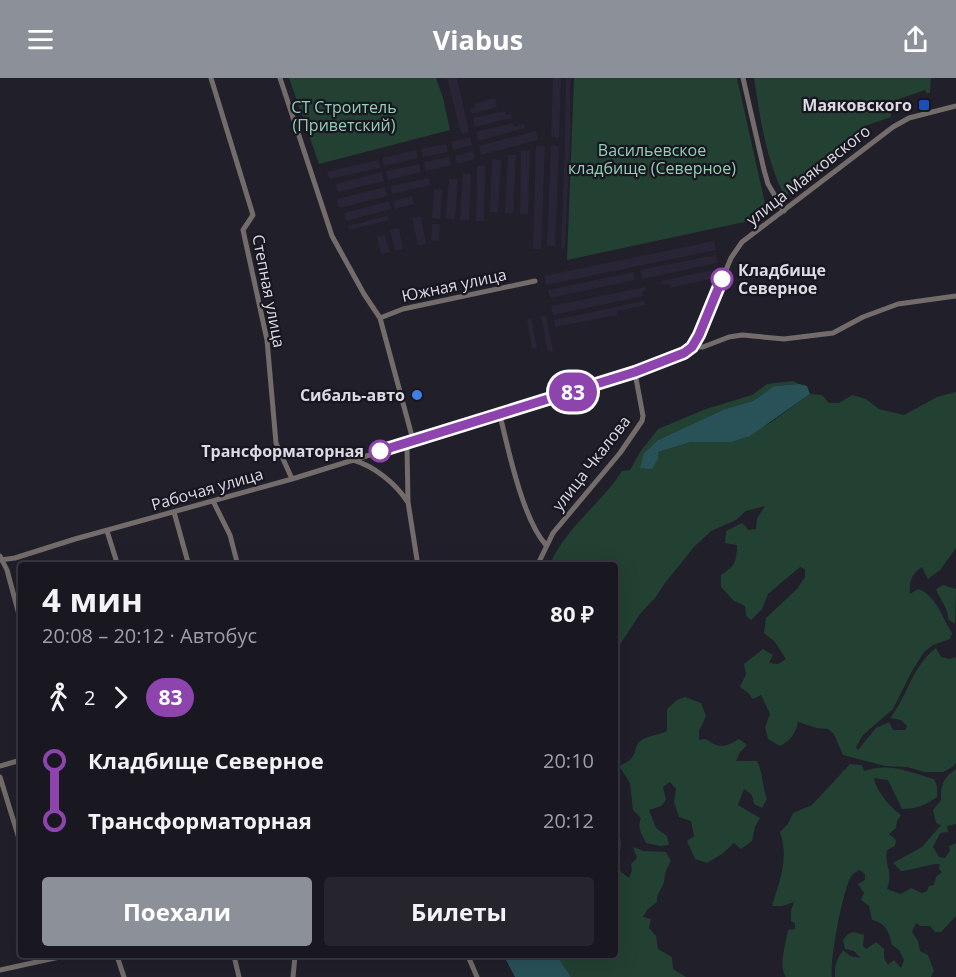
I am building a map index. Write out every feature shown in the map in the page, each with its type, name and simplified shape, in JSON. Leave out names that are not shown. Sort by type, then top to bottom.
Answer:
[{"type":"street","name":"Степная улица","points":[[211,78],[253,215],[243,230],[267,339],[276,443],[292,479]]},
{"type":"street","points":[[280,78],[332,236],[380,318],[413,441],[407,447],[408,502],[418,562]]},
{"type":"street","points":[[743,78],[768,183],[784,211]]},
{"type":"street","name":"улица Маяковского","points":[[692,347],[731,258],[742,243],[893,127],[909,118],[956,106]]},
{"type":"street","name":"Южная улица","points":[[380,318],[403,309],[535,281]]},
{"type":"street","name":"Рабочая улица","points":[[0,559],[15,558],[292,479],[635,372],[684,353],[692,347],[703,347],[729,337],[742,335],[784,339],[833,333],[863,317],[898,304],[956,296]]},
{"type":"street","name":"улица Чкалова","points":[[539,562],[553,533],[638,428],[644,416],[635,372]]},
{"type":"street","points":[[500,415],[520,489],[539,537],[546,545]]},
{"type":"street","points":[[351,460],[374,469],[408,502]]},
{"type":"street","points":[[213,501],[230,535],[237,562]]},
{"type":"street","points":[[174,512],[188,562]]},
{"type":"street","points":[[107,531],[117,562]]},
{"type":"street","points":[[0,559],[7,570],[18,611]]},
{"type":"street","points":[[0,766],[18,761]]},
{"type":"street","points":[[0,777],[18,835]]},
{"type":"street","points":[[0,968],[50,958]]},
{"type":"street","points":[[118,958],[124,977]]},
{"type":"street","points":[[234,958],[239,977]]},
{"type":"street","points":[[293,977],[295,958]]},
{"type":"street","points":[[469,958],[477,977]]},
{"type":"shaded area","points":[[447,78],[457,78],[469,132],[461,134]]},
{"type":"shaded area","points":[[553,78],[561,78],[559,138],[551,137]]},
{"type":"shaded area","points":[[566,78],[570,78],[570,142],[565,248],[561,248],[565,142]]},
{"type":"shaded area","points":[[495,98],[497,107],[472,114],[470,109],[475,107],[475,104]]},
{"type":"shaded area","points":[[505,111],[506,115],[511,114],[512,118],[475,127],[473,118]]},
{"type":"shaded area","points":[[513,123],[514,127],[524,124],[525,128],[478,141],[476,132]]},
{"type":"shaded area","points":[[536,131],[538,140],[481,155],[479,146]]},
{"type":"shaded area","points":[[470,137],[472,145],[453,150],[451,142]]},
{"type":"shaded area","points":[[446,144],[448,152],[423,157],[421,149]]},
{"type":"shaded area","points":[[551,145],[559,146],[555,246],[547,246]]},
{"type":"shaded area","points":[[536,146],[545,146],[541,249],[533,249]]},
{"type":"shaded area","points":[[416,150],[418,158],[384,166],[382,158]]},
{"type":"shaded area","points":[[473,151],[475,159],[457,164],[455,156]]},
{"type":"shaded area","points":[[521,151],[530,151],[528,214],[520,214]]},
{"type":"shaded area","points":[[508,155],[516,155],[513,214],[505,213]]},
{"type":"shaded area","points":[[449,157],[451,165],[426,171],[424,162]]},
{"type":"shaded area","points":[[492,159],[501,160],[498,212],[490,212]]},
{"type":"shaded area","points":[[378,160],[380,168],[329,179],[327,172]]},
{"type":"shaded area","points":[[419,164],[421,172],[388,180],[386,171]]},
{"type":"shaded area","points":[[477,166],[485,166],[484,221],[476,221]]},
{"type":"shaded area","points":[[382,172],[384,181],[338,192],[336,184]]},
{"type":"shaded area","points":[[463,173],[471,174],[469,220],[460,220]]},
{"type":"shaded area","points":[[429,178],[430,185],[392,194],[390,186]]},
{"type":"shaded area","points":[[449,179],[458,179],[455,219],[446,218]]},
{"type":"shaded area","points":[[385,187],[387,196],[339,208],[337,199]]},
{"type":"shaded area","points":[[434,189],[442,190],[440,219],[432,218]]},
{"type":"shaded area","points":[[412,196],[414,204],[395,209],[393,201]]},
{"type":"shaded area","points":[[389,201],[391,209],[346,221],[344,213]]},
{"type":"shaded area","points":[[387,216],[389,220],[349,230],[348,226]]},
{"type":"shaded area","points":[[421,216],[426,244],[418,245],[412,218]]},
{"type":"shaded area","points":[[432,224],[440,224],[439,241],[431,240]]},
{"type":"shaded area","points":[[399,228],[403,249],[395,251],[390,230]]},
{"type":"shaded area","points":[[385,235],[390,252],[381,254],[377,237]]},
{"type":"shaded area","points":[[714,241],[716,250],[546,285],[544,276]]},
{"type":"shaded area","points":[[716,255],[717,263],[642,279],[640,270]]},
{"type":"shaded area","points":[[712,270],[714,278],[670,288],[669,284],[662,285],[661,281]]},
{"type":"shaded area","points":[[634,272],[635,280],[550,298],[548,290]]},
{"type":"shaded area","points":[[645,287],[646,291],[642,292],[643,296],[553,315],[551,306]]},
{"type":"shaded area","points":[[644,301],[645,305],[617,311],[617,315],[555,327],[554,320]]},
{"type":"shaded area","points":[[546,315],[553,351],[548,352],[541,316]]},
{"type":"shaded area","points":[[531,318],[537,348],[532,349],[527,319]]},
{"type":"shaded area","points":[[799,384],[807,386],[810,394],[750,436],[731,442],[691,442],[658,452],[658,459],[652,469],[640,468],[644,453],[658,440],[725,409],[753,401],[774,386]]},
{"type":"shaded area","points":[[505,958],[558,958],[571,977],[515,977]]},
{"type":"green space","name":"СТ Строитель (Приветский)","points":[[289,78],[436,78],[450,130],[319,164]]},
{"type":"green space","name":"Васильевское кладбище (Северное)","points":[[574,78],[737,78],[768,217],[567,260]]},
{"type":"green space","points":[[754,78],[931,78],[930,92],[927,94],[925,90],[899,99],[899,104],[890,106],[891,117],[862,127],[862,131],[785,197],[768,154]]},
{"type":"green space","points":[[793,381],[799,384],[774,386],[753,401],[725,409],[658,440],[644,453],[658,459],[658,452],[691,442],[731,442],[770,423],[810,394],[822,395],[829,403],[839,403],[852,395],[866,399],[879,409],[904,415],[937,397],[956,392],[956,548],[940,570],[928,579],[922,567],[919,569],[912,578],[910,589],[910,594],[918,589],[930,596],[952,633],[950,639],[933,645],[924,652],[893,709],[863,735],[856,747],[858,750],[876,728],[889,722],[893,730],[905,730],[907,726],[901,720],[890,718],[921,663],[936,648],[941,657],[950,659],[956,657],[956,762],[954,766],[943,772],[924,772],[907,767],[885,766],[843,755],[834,734],[828,729],[798,722],[792,736],[780,746],[768,739],[765,727],[770,714],[761,695],[753,699],[740,687],[746,674],[744,664],[763,649],[773,655],[769,663],[778,664],[786,659],[775,642],[764,633],[766,618],[797,589],[805,577],[805,569],[800,567],[768,594],[762,609],[751,620],[746,616],[745,606],[734,601],[721,587],[721,575],[732,566],[737,550],[737,545],[725,543],[726,531],[742,523],[749,530],[756,529],[757,518],[765,506],[746,511],[736,520],[711,531],[694,547],[640,614],[618,647],[618,562],[551,562],[564,539],[604,495],[622,471],[630,470],[640,452],[658,429],[706,409],[752,395],[767,384]]},
{"type":"green space","points":[[943,585],[956,589],[955,624],[948,619],[947,611],[936,589]]},
{"type":"green space","points":[[685,697],[701,703],[706,716],[699,731],[699,740],[706,739],[722,746],[739,739],[747,745],[740,752],[736,761],[757,761],[767,799],[762,808],[754,804],[752,795],[744,789],[738,805],[760,818],[752,841],[741,849],[734,843],[707,863],[695,859],[687,841],[694,836],[691,821],[679,817],[674,802],[676,789],[670,782],[663,787],[666,800],[661,806],[649,810],[656,828],[667,836],[669,845],[646,843],[640,828],[641,818],[633,810],[630,783],[619,766],[628,762],[643,739],[667,731],[667,709],[677,700]]},
{"type":"green space","points":[[850,764],[862,765],[864,771],[882,767],[908,771],[934,779],[937,786],[937,797],[933,800],[916,807],[902,809],[888,780],[874,778],[884,799],[901,815],[896,828],[889,834],[896,840],[895,846],[887,850],[886,856],[890,877],[887,889],[901,894],[911,888],[922,893],[927,891],[942,872],[939,869],[940,864],[901,871],[893,863],[922,847],[941,825],[936,823],[933,810],[941,800],[944,782],[948,775],[956,769],[956,824],[947,826],[948,832],[940,833],[933,847],[939,857],[945,858],[950,851],[949,846],[956,843],[956,916],[941,932],[935,932],[930,926],[921,926],[916,923],[912,932],[918,941],[920,951],[928,955],[934,971],[931,977],[835,977],[836,963],[843,950],[850,956],[861,958],[854,951],[845,949],[843,940],[848,934],[854,932],[864,935],[863,946],[866,949],[876,942],[884,949],[884,958],[888,965],[894,960],[901,968],[904,960],[899,950],[892,945],[886,929],[881,923],[872,920],[869,906],[861,900],[864,893],[858,884],[865,880],[865,874],[860,870],[852,875],[848,882],[835,942],[832,977],[786,977],[784,972],[784,948],[788,930],[795,929],[795,923],[791,921],[794,902],[772,906],[784,861],[780,832],[788,824],[793,813],[812,805]]},
{"type":"green space","points":[[618,831],[621,843],[618,856]]},
{"type":"green space","points":[[633,847],[644,851],[666,852],[671,861],[657,896],[657,902],[647,910],[643,917],[651,919],[649,928],[656,936],[658,949],[672,957],[673,969],[686,977],[571,977],[558,958],[618,958],[618,865],[621,872],[629,878],[632,870],[631,864],[637,858]]},
{"type":"bus line","name":"83","points":[[380,451],[635,372],[684,353],[692,347],[699,335],[722,279]]},
{"type":"place","name":"Маяковского","points":[[924,105]]},
{"type":"place","name":"Кладбище Северное","points":[[722,279]]},
{"type":"place","name":"Сибаль-авто","points":[[417,395]]},
{"type":"place","name":"Трансформаторная","points":[[380,451]]}]
